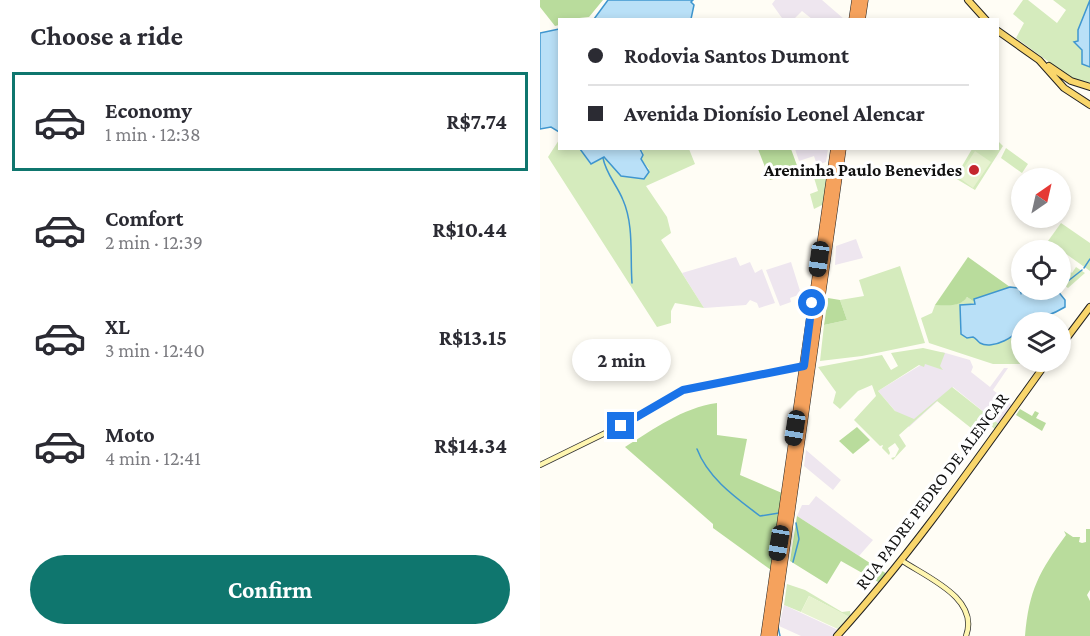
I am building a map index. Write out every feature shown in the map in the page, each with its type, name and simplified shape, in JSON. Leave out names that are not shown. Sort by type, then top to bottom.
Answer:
[{"type":"highway","points":[[853,18],[856,0]]},
{"type":"highway","points":[[861,18],[864,0]]},
{"type":"highway","points":[[765,636],[835,150]]},
{"type":"highway","points":[[773,636],[842,150]]},
{"type":"main road","points":[[963,0],[979,18]]},
{"type":"main road","points":[[968,0],[984,18]]},
{"type":"main road","points":[[999,31],[1071,81],[1087,88],[1084,97],[1090,104]]},
{"type":"main road","points":[[999,31],[1038,59],[1066,90],[1090,104]]},
{"type":"main road","points":[[1066,90],[1076,87],[1071,81]]},
{"type":"main road","points":[[1071,331],[1090,302]]},
{"type":"main road","points":[[1071,329],[1090,307]]},
{"type":"main road","points":[[540,465],[634,419],[683,390],[804,366]]},
{"type":"main road","name":"RUA PADRE PEDRO DE ALENCAR","points":[[839,636],[902,561],[1006,423],[1041,372]]},
{"type":"main road","points":[[902,561],[961,601],[969,619],[966,636]]},
{"type":"shaded area","points":[[775,0],[822,0],[843,18],[811,18],[802,11],[795,18],[782,18],[772,4]]},
{"type":"shaded area","points":[[795,150],[828,150],[826,162],[817,165],[814,156],[799,161]]},
{"type":"shaded area","points":[[856,239],[863,258],[835,265],[836,246]]},
{"type":"shaded area","points":[[736,257],[740,266],[750,262],[755,273],[762,269],[775,303],[759,308],[757,303],[750,300],[746,305],[704,308],[682,273]]},
{"type":"shaded area","points":[[791,262],[801,294],[790,298],[791,302],[780,306],[766,270]]},
{"type":"shaded area","points":[[942,352],[970,360],[973,367],[971,372],[990,387],[1004,368],[1008,368],[993,390],[1013,406],[1000,425],[953,387],[909,427],[878,391]]},
{"type":"shaded area","points":[[806,450],[841,480],[833,490],[804,466]]},
{"type":"shaded area","points":[[816,496],[873,540],[859,556],[797,516],[802,505],[809,505]]},
{"type":"shaded area","points":[[784,605],[838,630],[834,636],[801,636],[779,626]]},
{"type":"green space","points":[[540,0],[603,0],[589,17],[558,18],[558,25],[555,26],[540,7]]},
{"type":"green space","points":[[1023,0],[1028,0],[1057,23],[1066,10],[1053,0],[1090,0],[1090,83],[1071,78],[1016,38],[1024,23],[1013,14]]},
{"type":"green space","points":[[558,142],[558,150],[581,150],[590,164],[604,157],[621,176],[649,169],[640,158],[643,152],[641,150],[689,150],[695,164],[646,186],[667,217],[671,233],[661,240],[704,308],[675,303],[671,311],[671,323],[657,327],[548,157]]},
{"type":"green space","name":"Areninha Paulo Benevides","points":[[999,142],[1003,146],[975,190],[955,178],[971,150],[999,150]]},
{"type":"green space","points":[[1006,148],[1028,164],[1025,168],[1015,168],[1001,158]]},
{"type":"green space","points":[[758,150],[791,150],[799,171],[770,180]]},
{"type":"green space","name":"Areninha Paulo Benevides","points":[[975,151],[991,162],[973,188],[958,177]]},
{"type":"green space","points":[[829,165],[824,204],[814,209],[810,194],[818,191],[812,171]]},
{"type":"green space","points":[[1057,228],[1068,228],[1090,243],[1090,271],[1071,257],[1071,240],[1049,240]]},
{"type":"green space","points":[[968,257],[1010,287],[975,301],[976,303],[967,297],[957,304],[935,305]]},
{"type":"green space","points":[[900,266],[925,343],[862,356],[820,361],[824,325],[847,320],[840,300],[864,296],[859,280]]},
{"type":"green space","points":[[1076,267],[1085,273],[1071,285],[1072,273]]},
{"type":"green space","points":[[967,297],[976,303],[964,305],[960,314],[960,332],[967,338],[973,338],[986,344],[993,344],[1011,337],[1011,364],[993,364],[929,343],[921,318],[932,313],[935,305],[957,304]]},
{"type":"green space","points":[[828,298],[840,300],[847,320],[824,325]]},
{"type":"green space","points":[[923,348],[945,353],[940,366],[943,370],[925,364],[924,367],[919,365],[878,391],[895,411],[914,419],[952,387],[1000,425],[996,430],[980,417],[971,428],[937,401],[899,435],[906,446],[893,460],[891,458],[895,457],[899,449],[895,443],[888,448],[889,455],[882,448],[883,445],[880,446],[854,420],[876,396],[872,385],[858,391],[840,409],[833,403],[836,392],[818,367],[882,355],[891,370],[898,366],[891,353]]},
{"type":"green space","points":[[717,403],[717,435],[747,439],[740,475],[782,493],[771,570],[713,528],[713,524],[625,447],[680,414]]},
{"type":"green space","points":[[1020,409],[1032,416],[1035,411],[1039,413],[1036,418],[1046,423],[1042,431],[1016,415]]},
{"type":"green space","points":[[857,427],[870,440],[853,454],[839,441]]},
{"type":"green space","points":[[797,516],[887,574],[880,583],[841,561],[827,584],[790,561]]},
{"type":"green space","points":[[1086,529],[1090,529],[1090,590],[1087,595],[1090,601],[1090,636],[1025,636],[1029,606],[1037,582],[1066,535],[1064,531],[1073,537],[1080,537],[1079,542],[1082,543],[1086,542]]},
{"type":"green space","points":[[787,584],[805,590],[842,612],[850,611],[851,618],[809,596],[801,612],[784,605]]},
{"type":"green space","points":[[809,596],[850,617],[840,630],[801,612]]},
{"type":"water","points":[[608,0],[693,0],[691,2],[694,5],[691,18],[595,18]]},
{"type":"water","points":[[1090,0],[1090,67],[1082,64],[1082,50],[1074,42],[1078,41],[1078,30]]},
{"type":"water","points":[[558,29],[558,131],[551,127],[540,129],[540,33]]},
{"type":"water","points":[[581,150],[640,150],[643,155],[641,159],[649,172],[644,179],[621,176],[604,157],[591,164]]},
{"type":"water","points":[[1010,287],[1011,300],[1065,300],[1065,307],[1055,312],[1011,312],[1011,337],[998,343],[985,345],[973,337],[967,338],[961,334],[960,305],[975,304],[974,299]]},
{"type":"waterway","points":[[603,158],[621,195],[629,220],[632,283]]},
{"type":"waterway","points":[[1084,268],[1090,259]]},
{"type":"waterway","points":[[1071,279],[1082,270]]},
{"type":"waterway","points":[[697,449],[715,478],[741,502],[760,516],[779,513]]},
{"type":"waterway","points":[[793,562],[799,539],[796,523]]},
{"type":"waterway","points":[[778,627],[780,636]]},
{"type":"place","name":"Areninha Paulo Benevides","points":[[974,170]]},
{"type":"route","points":[[621,426],[683,390],[743,379],[797,365],[804,366],[812,303]]}]
